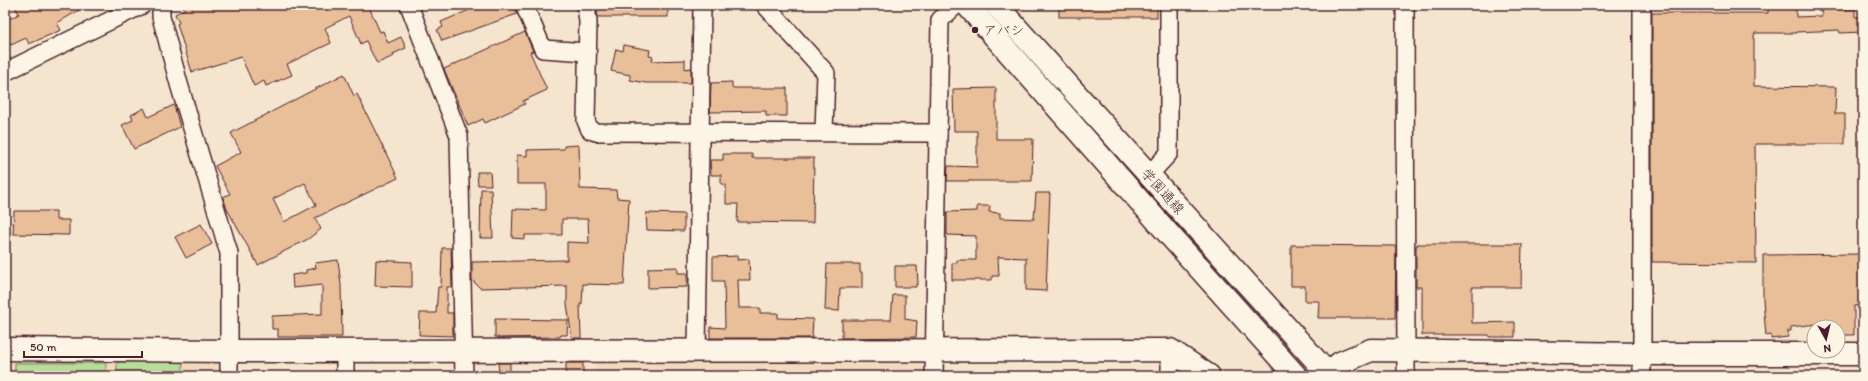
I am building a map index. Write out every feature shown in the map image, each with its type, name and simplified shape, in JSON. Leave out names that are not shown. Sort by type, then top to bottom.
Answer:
[{"type":"street","points":[[5,72],[142,5]]},
{"type":"street","points":[[161,5],[161,17],[179,84],[229,253],[229,376]]},
{"type":"street","points":[[409,5],[459,136],[464,376]]},
{"type":"street","points":[[524,5],[543,49],[587,52]]},
{"type":"street","points":[[586,5],[588,22],[586,121],[590,130],[596,132],[700,131],[938,133]]},
{"type":"street","points":[[698,350],[702,5]]},
{"type":"street","points":[[765,5],[826,73],[824,132]]},
{"type":"street","points":[[934,376],[940,20],[956,5]]},
{"type":"street","name":"学園通線","points":[[967,5],[1296,376]]},
{"type":"street","name":"学園通線","points":[[996,5],[1328,375]]},
{"type":"street","points":[[1149,175],[1169,153],[1169,5]]},
{"type":"street","points":[[1405,5],[1406,376]]},
{"type":"street","points":[[1642,5],[1642,376]]},
{"type":"street","points":[[5,349],[229,351],[1170,350],[1209,376]]},
{"type":"street","points":[[1170,350],[1170,376]]},
{"type":"street","points":[[1328,375],[1340,363],[1371,350],[1642,354],[1863,354]]},
{"type":"street","points":[[345,351],[346,376]]},
{"type":"shaded area","points":[[5,358],[216,359],[223,365],[223,376],[5,376]]},
{"type":"shaded area","points":[[923,359],[927,363],[927,376],[596,376],[596,361]]},
{"type":"green space","points":[[183,361],[183,376],[117,376],[117,362]]},
{"type":"green space","points":[[15,363],[106,363],[106,376],[15,376]]},
{"type":"building","points":[[14,5],[88,5],[57,23],[61,30],[29,44],[26,38],[11,45],[5,33],[5,21],[19,14]]},
{"type":"building","points":[[182,5],[373,5],[369,7],[380,32],[383,31],[388,43],[401,37],[406,48],[393,54],[394,56],[378,63],[376,62],[366,41],[361,44],[349,16],[325,28],[331,43],[287,64],[292,75],[266,86],[264,81],[254,86],[241,57],[192,72],[177,24],[179,23],[175,14],[185,9]]},
{"type":"building","points":[[481,5],[514,5],[517,14],[442,41],[437,30],[443,27],[441,22]]},
{"type":"building","points":[[596,5],[668,5],[668,17],[598,17]]},
{"type":"building","points":[[1059,5],[1157,5],[1157,17],[1059,17]]},
{"type":"building","points":[[1768,5],[1796,5],[1796,17],[1822,16],[1821,10],[1855,9],[1855,17],[1863,17],[1863,32],[1840,33],[1839,30],[1796,33],[1755,33],[1754,36],[1754,86],[1836,87],[1835,114],[1845,114],[1845,144],[1755,144],[1756,263],[1652,262],[1652,13],[1768,13]]},
{"type":"building","points":[[525,32],[533,51],[530,52],[547,90],[523,101],[525,104],[485,123],[483,119],[468,126],[444,69]]},
{"type":"building","points":[[624,45],[650,50],[649,56],[653,57],[652,61],[685,60],[685,69],[691,68],[691,83],[646,83],[630,80],[630,75],[611,71],[616,49],[623,51]]},
{"type":"building","points":[[344,74],[354,96],[357,94],[398,178],[315,218],[321,229],[308,239],[258,265],[227,209],[223,197],[230,194],[215,166],[241,152],[231,133]],"holes":[[[305,183],[316,205],[284,222],[273,199]]]},
{"type":"building","points":[[732,82],[732,88],[787,88],[787,116],[766,116],[766,111],[710,112],[711,83]]},
{"type":"building","points":[[996,88],[996,139],[1033,139],[1032,181],[947,181],[948,166],[977,167],[977,131],[954,131],[953,89]]},
{"type":"building","points":[[174,105],[180,127],[134,149],[122,125],[133,120],[131,115],[144,108],[148,117]]},
{"type":"building","points":[[579,145],[580,189],[616,190],[617,198],[629,199],[624,285],[583,284],[582,304],[580,304],[581,338],[572,338],[567,304],[567,286],[480,288],[472,280],[472,262],[567,260],[567,242],[589,243],[588,219],[562,219],[562,235],[525,235],[525,239],[512,238],[513,209],[546,210],[546,184],[517,184],[517,155],[527,156],[527,150],[564,149],[564,146]]},
{"type":"building","points":[[723,154],[752,154],[752,158],[814,158],[813,223],[737,222],[738,204],[726,204],[726,185],[721,184],[721,175],[711,175],[710,160],[723,160]]},
{"type":"building","points":[[477,172],[490,172],[491,185],[478,185]]},
{"type":"building","points":[[481,189],[491,189],[493,238],[480,238]]},
{"type":"building","points":[[1036,193],[1050,193],[1046,291],[1026,290],[1026,258],[998,257],[999,276],[992,276],[992,280],[952,280],[952,263],[957,263],[957,260],[976,260],[976,236],[947,235],[947,212],[977,211],[977,206],[990,206],[989,212],[1000,213],[1000,218],[1034,219]]},
{"type":"building","points":[[14,211],[56,211],[56,220],[69,220],[69,235],[13,234]]},
{"type":"building","points":[[646,213],[684,214],[684,231],[647,230]]},
{"type":"building","points":[[201,224],[212,244],[186,258],[175,237]]},
{"type":"building","points":[[1417,244],[1522,244],[1521,287],[1472,287],[1472,323],[1515,322],[1515,337],[1489,337],[1489,335],[1422,335],[1422,287],[1416,287]]},
{"type":"building","points":[[1291,245],[1396,246],[1395,318],[1318,318],[1319,301],[1305,301],[1305,286],[1291,286]]},
{"type":"building","points":[[442,248],[451,248],[452,287],[447,287],[447,313],[453,313],[453,336],[419,335],[420,313],[436,313],[438,287],[441,287]]},
{"type":"building","points":[[1863,254],[1863,305],[1854,306],[1854,335],[1846,335],[1846,319],[1806,319],[1806,325],[1791,327],[1791,331],[1788,331],[1788,337],[1771,339],[1771,335],[1766,336],[1763,300],[1763,255]]},
{"type":"building","points":[[738,256],[737,260],[749,259],[750,280],[738,280],[739,308],[760,308],[760,313],[778,313],[778,318],[813,319],[812,338],[710,338],[710,327],[725,328],[724,281],[713,281],[713,257]]},
{"type":"building","points":[[338,260],[341,285],[342,337],[278,337],[278,329],[272,329],[272,316],[322,314],[322,285],[293,288],[292,275],[306,273],[306,270],[316,268],[315,263]]},
{"type":"building","points":[[376,260],[412,262],[412,287],[375,286]]},
{"type":"building","points":[[827,264],[860,264],[860,272],[862,272],[862,288],[840,288],[839,311],[825,310]]},
{"type":"building","points":[[895,266],[917,266],[918,284],[916,284],[916,287],[895,287]]},
{"type":"building","points":[[678,267],[678,273],[687,273],[687,287],[648,288],[648,268]]},
{"type":"building","points":[[893,295],[905,295],[905,319],[917,321],[916,337],[842,338],[842,320],[891,320]]},
{"type":"building","points":[[495,319],[568,320],[567,335],[561,335],[560,337],[498,338],[495,337]]},
{"type":"building","points":[[498,363],[510,363],[510,372],[499,372]]},
{"type":"building","points":[[566,363],[583,363],[583,376],[566,376]]},
{"type":"place","name":"アバシ","points":[[975,30]]}]
